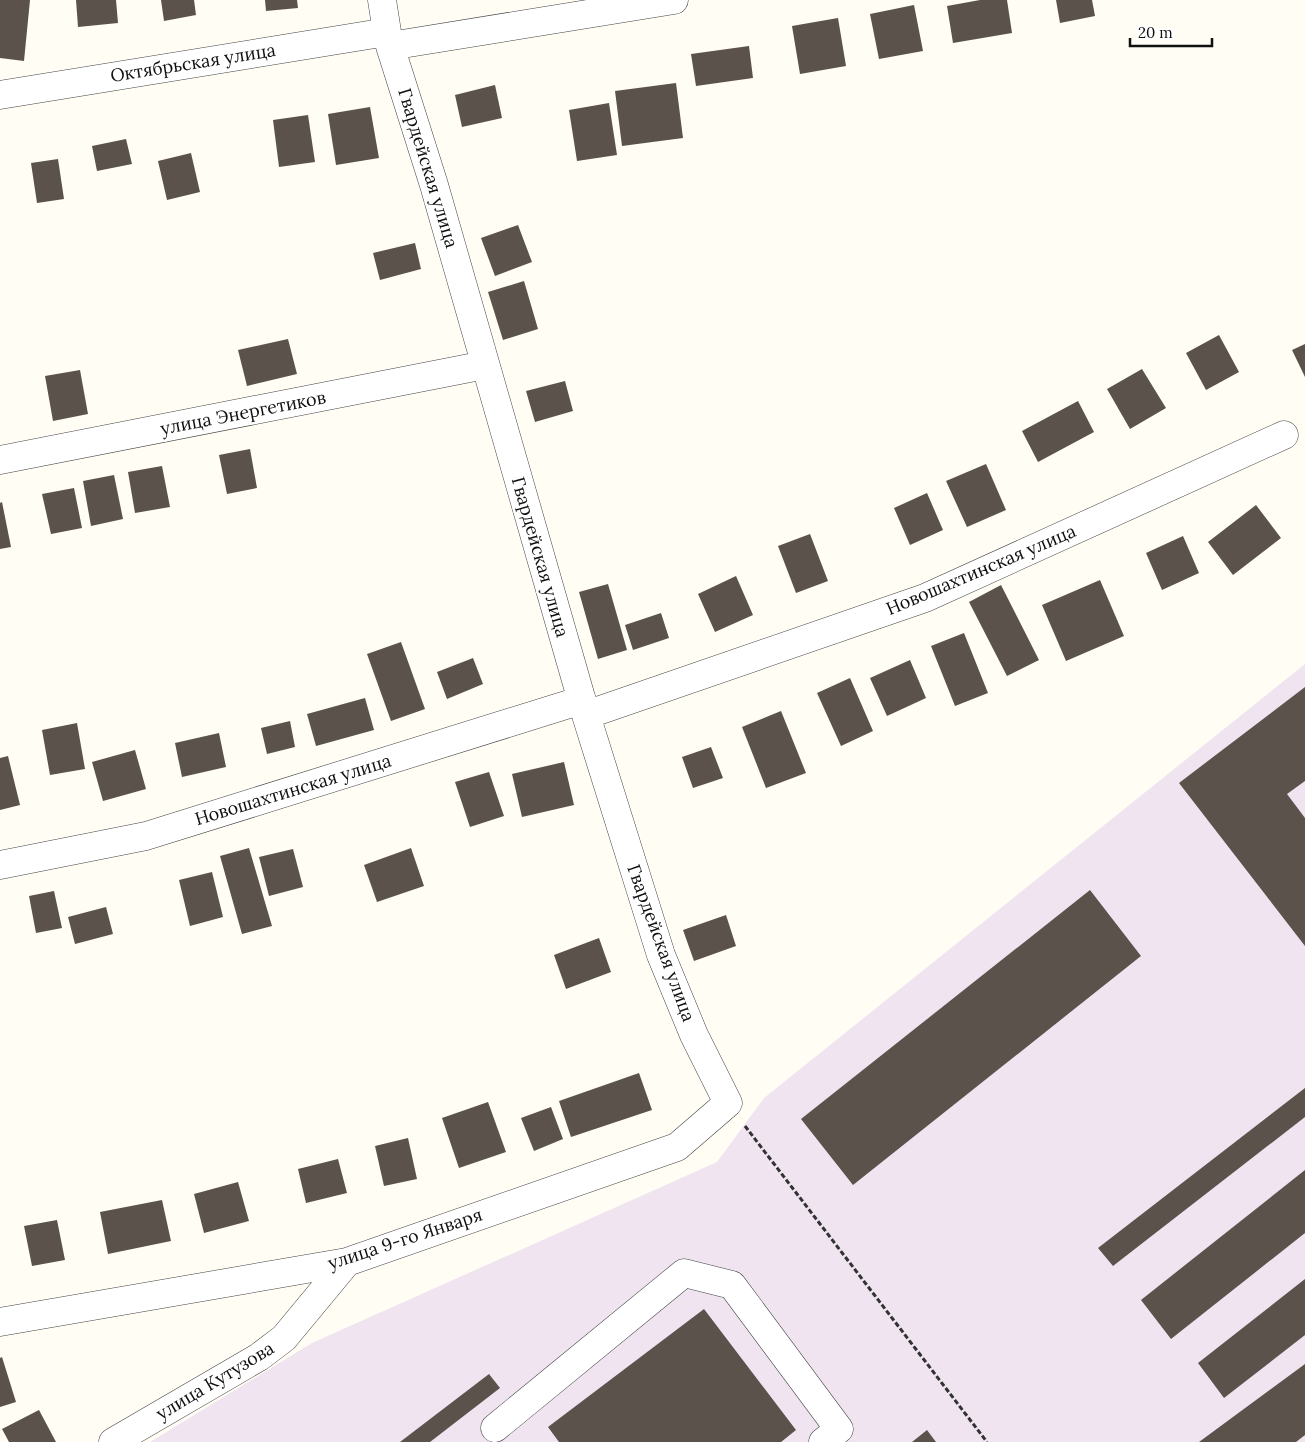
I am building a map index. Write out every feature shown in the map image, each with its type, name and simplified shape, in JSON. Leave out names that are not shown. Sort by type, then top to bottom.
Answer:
[{"type":"street","name":"Гвардейская улица","points":[[382,0],[388,39],[434,185],[584,708],[661,956],[694,1035],[728,1104]]},
{"type":"street","name":"Октябрьская улица","points":[[0,95],[674,0]]},
{"type":"street","name":"улица Энергетиков","points":[[0,460],[485,365]]},
{"type":"street","name":"Новошахтинская улица","points":[[0,865],[146,836],[584,708],[925,598],[1284,435]]},
{"type":"street","name":"улица 9-го Января","points":[[0,1322],[347,1262],[677,1147],[728,1104]]},
{"type":"street","name":"улица Кутузова","points":[[113,1442],[259,1357],[284,1338],[347,1262]]},
{"type":"street","points":[[494,1428],[684,1273],[732,1284],[837,1438]]},
{"type":"path","points":[[728,1104],[987,1442]]},
{"type":"shaded area","points":[[1305,664],[1305,1442],[150,1442],[312,1343],[717,1162],[764,1098]]},
{"type":"building","points":[[0,0],[30,0],[24,61],[0,58]]},
{"type":"building","points":[[76,0],[116,0],[118,23],[78,27]]},
{"type":"building","points":[[161,0],[194,0],[196,15],[164,21]]},
{"type":"building","points":[[265,0],[297,0],[298,8],[266,11]]},
{"type":"building","points":[[980,0],[1007,0],[1012,33],[953,43],[947,6]]},
{"type":"building","points":[[1056,0],[1092,0],[1095,16],[1060,23]]},
{"type":"building","points":[[914,5],[923,51],[879,59],[870,14]]},
{"type":"building","points":[[838,18],[846,66],[800,74],[792,26]]},
{"type":"building","points":[[749,46],[753,78],[696,86],[691,54]]},
{"type":"building","points":[[676,83],[683,138],[622,146],[615,91]]},
{"type":"building","points":[[495,85],[502,118],[462,127],[455,95]]},
{"type":"building","points":[[609,103],[617,155],[577,161],[569,110]]},
{"type":"building","points":[[370,107],[379,158],[336,165],[328,114]]},
{"type":"building","points":[[308,115],[315,162],[279,167],[273,120]]},
{"type":"building","points":[[126,139],[132,164],[97,171],[92,146]]},
{"type":"building","points":[[191,153],[200,192],[167,200],[158,161]]},
{"type":"building","points":[[58,159],[64,199],[37,203],[31,163]]},
{"type":"building","points":[[518,225],[532,262],[495,276],[481,238]]},
{"type":"building","points":[[415,243],[421,269],[380,280],[373,253]]},
{"type":"building","points":[[524,281],[538,329],[503,340],[488,292]]},
{"type":"building","points":[[1219,335],[1239,372],[1206,390],[1186,353]]},
{"type":"building","points":[[288,339],[297,374],[247,386],[238,350]]},
{"type":"building","points":[[1305,344],[1305,377],[1292,350]]},
{"type":"building","points":[[1142,369],[1166,408],[1130,429],[1107,389]]},
{"type":"building","points":[[80,370],[88,414],[53,421],[45,376]]},
{"type":"building","points":[[565,381],[573,411],[535,422],[526,391]]},
{"type":"building","points":[[1078,401],[1094,432],[1038,462],[1022,431]]},
{"type":"building","points":[[250,449],[257,488],[227,494],[219,455]]},
{"type":"building","points":[[986,464],[1006,510],[967,527],[946,481]]},
{"type":"building","points":[[162,466],[170,507],[135,513],[128,472]]},
{"type":"building","points":[[114,475],[123,519],[91,526],[83,481]]},
{"type":"building","points":[[74,488],[82,528],[51,534],[42,494]]},
{"type":"building","points":[[927,493],[943,530],[910,545],[894,508]]},
{"type":"building","points":[[2,502],[11,547],[0,549],[0,503]]},
{"type":"building","points":[[1256,505],[1281,538],[1233,575],[1208,542]]},
{"type":"building","points":[[810,534],[828,581],[796,593],[778,546]]},
{"type":"building","points":[[1183,536],[1199,573],[1162,590],[1146,553]]},
{"type":"building","points":[[736,576],[753,615],[715,632],[698,594]]},
{"type":"building","points":[[1100,580],[1124,636],[1066,661],[1042,605]]},
{"type":"building","points":[[608,584],[627,650],[598,659],[579,592]]},
{"type":"building","points":[[1001,585],[1039,660],[1007,676],[969,602]]},
{"type":"building","points":[[661,613],[669,638],[633,650],[625,625]]},
{"type":"building","points":[[964,633],[988,693],[955,706],[931,646]]},
{"type":"building","points":[[401,642],[425,709],[391,721],[367,654]]},
{"type":"building","points":[[473,658],[483,684],[447,699],[437,672]]},
{"type":"building","points":[[910,660],[926,698],[887,716],[870,678]]},
{"type":"building","points":[[850,678],[873,731],[841,746],[817,693]]},
{"type":"building","points":[[1305,687],[1305,781],[1287,794],[1305,818],[1305,946],[1179,783]]},
{"type":"building","points":[[365,698],[374,730],[316,746],[307,714]]},
{"type":"building","points":[[781,711],[806,773],[766,788],[742,727]]},
{"type":"building","points":[[290,721],[295,747],[267,754],[261,728]]},
{"type":"building","points":[[77,723],[85,769],[50,775],[42,730]]},
{"type":"building","points":[[219,733],[226,767],[182,777],[175,743]]},
{"type":"building","points":[[711,747],[723,778],[693,788],[682,757]]},
{"type":"building","points":[[135,750],[146,789],[103,801],[92,762]]},
{"type":"building","points":[[8,756],[20,805],[0,810],[0,758]]},
{"type":"building","points":[[564,762],[574,805],[522,817],[512,774]]},
{"type":"building","points":[[489,772],[504,816],[470,827],[455,782]]},
{"type":"building","points":[[249,848],[272,926],[242,934],[220,856]]},
{"type":"building","points":[[411,848],[424,886],[377,902],[364,865]]},
{"type":"building","points":[[293,849],[303,887],[269,896],[259,857]]},
{"type":"building","points":[[212,872],[223,917],[190,926],[179,880]]},
{"type":"building","points":[[1090,890],[1141,956],[853,1185],[801,1119]]},
{"type":"building","points":[[54,891],[62,928],[36,933],[29,896]]},
{"type":"building","points":[[106,907],[113,934],[75,944],[68,917]]},
{"type":"building","points":[[726,915],[736,946],[694,961],[683,930]]},
{"type":"building","points":[[599,938],[611,972],[566,989],[554,955]]},
{"type":"building","points":[[639,1073],[652,1110],[571,1137],[559,1101]]},
{"type":"building","points":[[1305,1088],[1305,1117],[1113,1266],[1098,1248]]},
{"type":"building","points":[[488,1102],[506,1152],[459,1168],[442,1118]]},
{"type":"building","points":[[551,1107],[563,1139],[534,1151],[521,1118]]},
{"type":"building","points":[[408,1138],[417,1179],[384,1186],[375,1146]]},
{"type":"building","points":[[338,1159],[347,1193],[306,1203],[298,1169]]},
{"type":"building","points":[[1305,1170],[1305,1233],[1171,1339],[1141,1300]]},
{"type":"building","points":[[238,1182],[249,1221],[204,1233],[194,1194]]},
{"type":"building","points":[[162,1200],[171,1241],[108,1254],[100,1212]]},
{"type":"building","points":[[57,1220],[65,1260],[32,1266],[24,1226]]},
{"type":"building","points":[[1305,1279],[1305,1335],[1224,1398],[1198,1363]]},
{"type":"building","points":[[704,1309],[796,1430],[781,1442],[559,1442],[548,1427]]},
{"type":"building","points":[[2,1357],[16,1402],[0,1407],[0,1358]]},
{"type":"building","points":[[1305,1364],[1305,1435],[1296,1442],[1199,1442]]},
{"type":"building","points":[[489,1374],[500,1388],[430,1442],[400,1442]]},
{"type":"building","points":[[39,1410],[56,1442],[9,1442],[2,1429]]},
{"type":"building","points":[[927,1430],[936,1442],[912,1442]]}]
